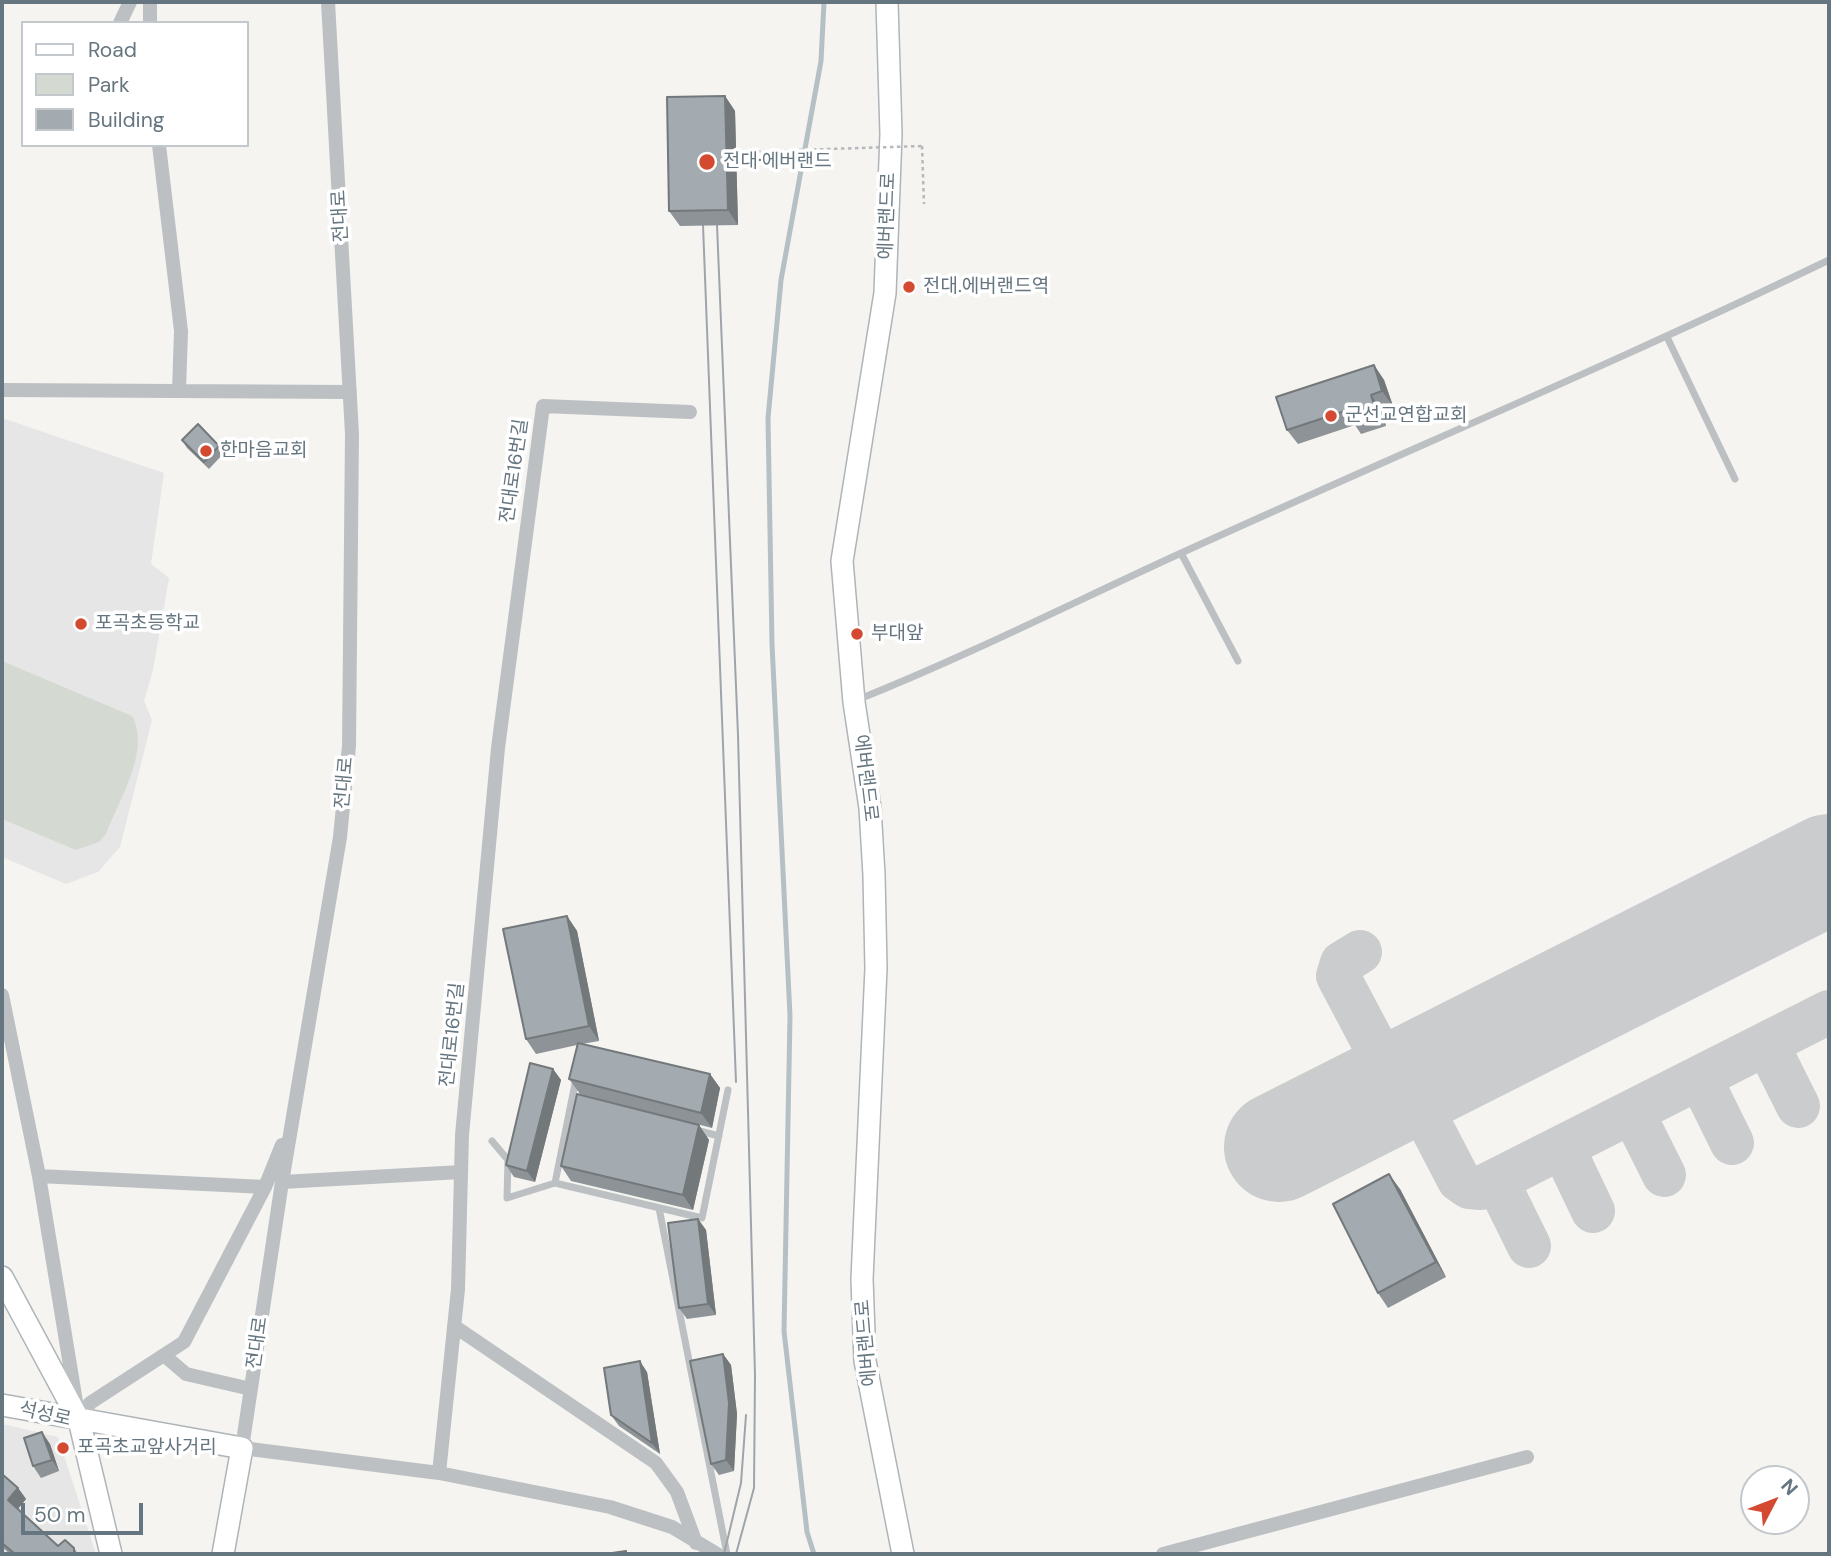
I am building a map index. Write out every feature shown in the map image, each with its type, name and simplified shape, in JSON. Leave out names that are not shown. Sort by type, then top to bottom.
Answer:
[{"type":"street","points":[[121,21],[130,2]]},
{"type":"street","points":[[150,2],[150,21]]},
{"type":"street","name":"전대로","points":[[222,1554],[242,1448],[346,788],[351,688],[350,392],[328,2]]},
{"type":"street","name":"에버랜드로","points":[[887,2],[891,134],[885,293],[842,561],[854,702],[870,808],[876,968],[862,1279],[866,1361],[903,1554]]},
{"type":"street","points":[[159,147],[181,331],[179,391]]},
{"type":"street","points":[[2,390],[350,392]]},
{"type":"street","name":"전대로16번길","points":[[439,1472],[454,1326],[461,1172],[498,748],[543,406],[690,412]]},
{"type":"street","points":[[2,995],[39,1176],[79,1420]]},
{"type":"street","points":[[79,1420],[90,1403],[184,1342],[265,1187],[295,1111]]},
{"type":"street","points":[[282,1182],[461,1172]]},
{"type":"street","points":[[39,1176],[265,1187]]},
{"type":"street","points":[[2,1277],[79,1420]]},
{"type":"street","points":[[454,1326],[656,1463],[677,1493],[696,1543]]},
{"type":"street","points":[[165,1356],[186,1374],[251,1389]]},
{"type":"street","name":"석성로","points":[[2,1405],[79,1420],[111,1554]]},
{"type":"street","points":[[79,1420],[242,1448],[439,1472],[610,1507],[672,1527],[716,1554]]},
{"type":"street","points":[[1163,1554],[1527,1457]]},
{"type":"lane","points":[[854,702],[948,664],[1181,553],[1667,337],[1829,260]]},
{"type":"lane","points":[[1667,337],[1735,479]]},
{"type":"lane","points":[[1181,553],[1238,661]]},
{"type":"lane","points":[[555,1183],[578,1066]]},
{"type":"lane","points":[[492,1141],[508,1160],[507,1198],[555,1183],[702,1218],[728,1090]]},
{"type":"lane","points":[[572,1098],[585,1102]]},
{"type":"lane","points":[[692,1129],[719,1136]]},
{"type":"lane","points":[[659,1208],[727,1554]]},
{"type":"path","points":[[736,152],[922,146],[924,204]]},
{"type":"shaded area","name":"포곡초등학교","points":[[2,418],[164,473],[151,564],[169,578],[153,670],[144,701],[152,720],[120,847],[98,872],[66,884],[2,857]]},
{"type":"shaded area","points":[[2,1424],[58,1437],[96,1554],[2,1554]]},
{"type":"green space","points":[[2,661],[132,716],[137,729],[136,759],[106,834],[99,842],[76,850],[2,819]]},
{"type":"building","points":[[725,96],[728,210],[669,211],[667,97]]},
{"type":"building","points":[[1374,365],[1382,391],[1371,395],[1376,411],[1351,419],[1348,410],[1287,430],[1276,397]]},
{"type":"building","points":[[198,424],[219,446],[204,462],[182,440]]},
{"type":"building","points":[[567,916],[589,1026],[526,1039],[503,929]]},
{"type":"building","points":[[578,1043],[710,1074],[701,1113],[569,1079]]},
{"type":"building","points":[[530,1063],[553,1069],[527,1171],[506,1165]]},
{"type":"building","points":[[577,1094],[699,1125],[683,1195],[561,1166]]},
{"type":"building","points":[[1389,1174],[1436,1262],[1378,1293],[1333,1204]]},
{"type":"building","points":[[698,1219],[708,1304],[679,1308],[668,1223]]},
{"type":"building","points":[[723,1354],[729,1403],[726,1460],[711,1464],[690,1361]]},
{"type":"building","points":[[640,1361],[652,1443],[611,1415],[604,1368]]},
{"type":"building","points":[[42,1432],[52,1460],[33,1466],[24,1438]]},
{"type":"building","points":[[2,1474],[18,1488],[8,1500],[58,1546],[65,1540],[74,1548],[74,1554],[15,1554],[2,1543]]},
{"type":"building","points":[[626,1551],[626,1554],[605,1554]]},
{"type":"waterway","points":[[814,1554],[807,1532],[784,1331],[790,1016],[772,644],[768,418],[781,280],[821,61],[824,2]]},
{"type":"taxiway","points":[[1360,952],[1342,963],[1338,976],[1384,1063]]},
{"type":"taxiway","points":[[1421,1107],[1459,1180],[1469,1187],[1481,1188],[1829,1012]]},
{"type":"taxiway","points":[[1767,1044],[1798,1106]]},
{"type":"taxiway","points":[[1701,1080],[1732,1143]]},
{"type":"taxiway","points":[[1633,1113],[1664,1175]]},
{"type":"taxiway","points":[[1563,1148],[1593,1211]]},
{"type":"taxiway","points":[[1498,1183],[1529,1246]]},
{"type":"runway","points":[[1279,1147],[1829,869]]},
{"type":"tram line","points":[[703,225],[736,1082]]},
{"type":"tram line","points":[[717,225],[738,735],[755,1375],[754,1488],[736,1554]]},
{"type":"tram line","points":[[724,1554],[741,1483],[746,1415]]},
{"type":"place","name":"전대·에버랜드","points":[[707,162]]},
{"type":"place","name":"전대.에버랜드역","points":[[909,287]]},
{"type":"place","name":"군선교연합교회","points":[[1331,416]]},
{"type":"place","name":"한마음교회","points":[[206,451]]},
{"type":"place","name":"포곡초등학교","points":[[81,624]]},
{"type":"place","name":"부대앞","points":[[857,634]]},
{"type":"place","name":"포곡초교앞사거리","points":[[63,1448]]}]
